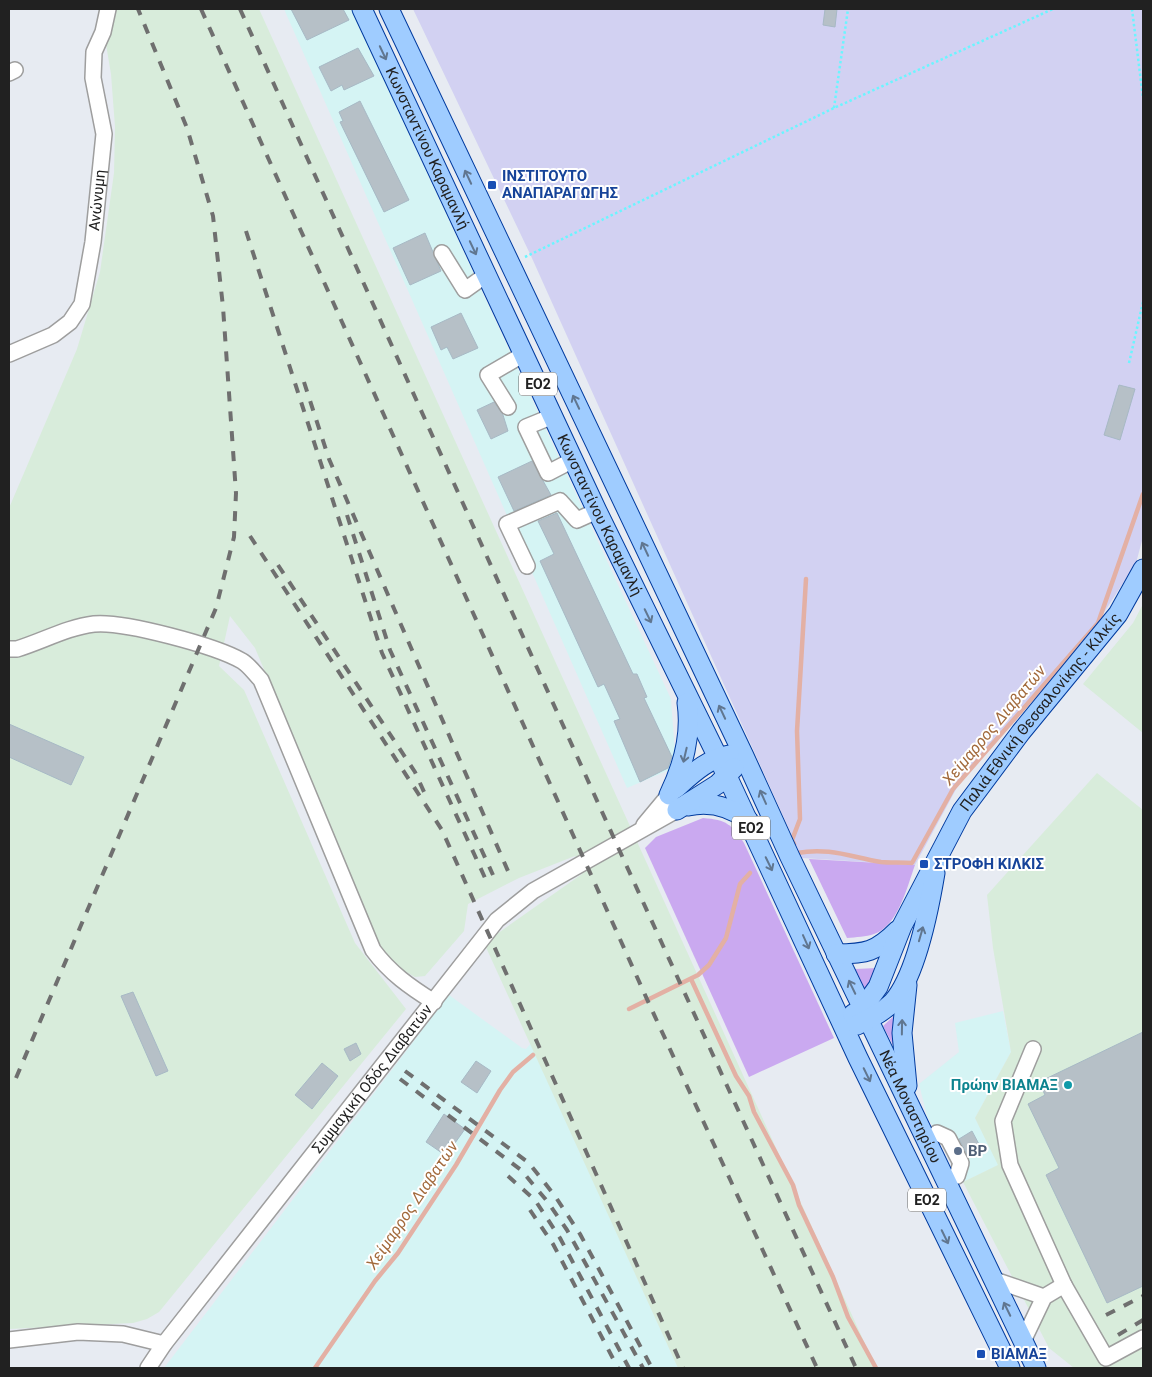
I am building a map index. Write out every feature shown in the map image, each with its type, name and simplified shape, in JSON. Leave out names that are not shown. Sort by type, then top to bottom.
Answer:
[{"type":"main road","name":"Κωνσταντίνου Καραμανλή","points":[[362,9],[597,511],[718,757],[844,1025]]},
{"type":"main road","name":"Κωνσταντίνου Καραμανλή","points":[[389,9],[836,954]]},
{"type":"main road","name":"Παλιά Εθνική Θεσσαλονίκης - Κιλκίς","points":[[865,1014],[878,987],[902,926],[937,857],[970,799],[1021,732],[1105,632],[1126,602],[1143,568]]},
{"type":"main road","points":[[673,803],[686,750],[688,710],[684,690]]},
{"type":"main road","points":[[673,803],[696,769],[718,757],[744,756]]},
{"type":"main road","points":[[673,803],[727,776],[744,756]]},
{"type":"main road","points":[[673,803],[714,804],[732,810],[748,820]]},
{"type":"main road","name":"Παλιά Εθνική Θεσσαλονίκης - Κιλκίς","points":[[844,1025],[865,1014],[889,1005],[908,981],[930,900],[937,857]]},
{"type":"main road","points":[[836,954],[861,953],[873,950],[883,944],[902,926]]},
{"type":"main road","name":"Νέα Μοναστηρίου","points":[[836,954],[1036,1368]]},
{"type":"main road","points":[[908,981],[902,1033],[904,1066],[912,1110]]},
{"type":"main road","name":"Νέα Μοναστηρίου","points":[[844,1025],[1010,1368]]},
{"type":"street","name":"Ανώνυμη","points":[[9,354],[53,335],[70,322],[82,304],[94,234],[104,134],[93,78],[94,52],[103,32],[108,9]]},
{"type":"street","points":[[442,253],[464,290],[486,275]]},
{"type":"street","points":[[508,407],[488,375],[524,354]]},
{"type":"street","points":[[553,416],[526,427],[548,473],[573,460]]},
{"type":"street","points":[[527,566],[507,524],[560,501],[577,520],[597,511]]},
{"type":"street","points":[[9,649],[17,649],[86,626],[125,625],[226,653],[244,662],[261,680],[374,950],[384,965],[402,981],[434,1002]]},
{"type":"street","name":"Συμμαχική Οδός Διαβατών","points":[[148,1368],[164,1344],[488,931],[515,903],[558,875],[636,833],[673,803]]},
{"type":"street","points":[[1033,1049],[1002,1121],[1010,1164],[1064,1285],[1106,1358],[1143,1338]]},
{"type":"street","points":[[937,1133],[948,1138],[961,1163],[957,1176]]},
{"type":"street","points":[[992,1279],[1044,1297]]},
{"type":"street","points":[[1023,1341],[1044,1297],[1064,1285]]},
{"type":"street","points":[[9,1340],[78,1332],[123,1334],[164,1344]]},
{"type":"path","points":[[834,108],[848,9]]},
{"type":"path","points":[[508,260],[531,256],[834,108],[1053,9]]},
{"type":"path","points":[[1132,9],[1143,98]]},
{"type":"path","points":[[1129,363],[1143,302]]},
{"type":"shaded area","points":[[100,9],[259,9],[876,1368],[678,1368],[484,943],[582,874],[575,856],[519,878],[468,904],[464,931],[425,976],[415,977],[397,967],[383,952],[255,648],[230,616],[219,666],[244,690],[355,943],[406,1009],[159,1312],[147,1319],[133,1323],[9,1329],[9,508],[77,349],[100,272],[114,173],[115,127],[111,74]]},
{"type":"shaded area","points":[[284,9],[351,9],[671,699],[676,767],[627,788]]},
{"type":"shaded area","points":[[413,9],[1143,9],[1143,537],[1136,563],[1096,625],[961,780],[915,865],[802,858],[531,256]]},
{"type":"shaded area","points":[[1143,604],[1143,733],[1083,684],[1133,623]]},
{"type":"shaded area","name":"Πρώην ΒΙΑΜΑΞ","points":[[1097,773],[1143,810],[1143,1368],[1074,1368],[1049,1348],[963,1182],[998,1165],[975,1118],[1011,1052],[993,948],[987,895]]},
{"type":"shaded area","points":[[703,818],[718,820],[728,824],[744,843],[834,1038],[749,1077],[645,848],[656,837]]},
{"type":"shaded area","points":[[809,859],[915,865],[905,894],[889,923],[882,930],[874,934],[847,938]]},
{"type":"shaded area","points":[[877,968],[866,992],[855,969]]},
{"type":"shaded area","points":[[449,995],[522,1048],[526,1049],[531,1043],[678,1368],[164,1368]]},
{"type":"shaded area","points":[[1003,1011],[1011,1052],[975,1118],[999,1165],[963,1182],[927,1116],[919,1084],[959,1052],[955,1023]]},
{"type":"shaded area","points":[[897,1013],[895,1049],[883,1026]]},
{"type":"building","points":[[291,9],[343,9],[349,20],[307,40]]},
{"type":"building","points":[[825,9],[837,9],[835,27],[823,25]]},
{"type":"building","points":[[358,48],[374,76],[344,90],[342,85],[331,91],[319,67]]},
{"type":"building","points":[[360,101],[409,200],[384,212],[340,122],[343,121],[339,112]]},
{"type":"building","points":[[425,233],[441,271],[410,285],[393,248]]},
{"type":"building","points":[[461,313],[478,348],[453,359],[447,347],[441,350],[431,327]]},
{"type":"building","points":[[1119,385],[1135,389],[1120,440],[1104,435]]},
{"type":"building","points":[[494,402],[503,415],[508,431],[491,439],[477,410]]},
{"type":"building","points":[[532,461],[551,495],[514,511],[498,477]]},
{"type":"building","points":[[557,513],[633,674],[637,674],[647,697],[644,698],[672,757],[668,768],[640,782],[614,721],[620,719],[604,684],[598,687],[540,561],[554,554],[538,521]]},
{"type":"building","points":[[9,724],[84,757],[71,785],[9,757]]},
{"type":"building","points":[[133,992],[168,1071],[156,1076],[121,996]]},
{"type":"building","points":[[1143,1032],[1143,1286],[1107,1303],[1046,1175],[1059,1168],[1028,1104],[1045,1095],[1039,1082]]},
{"type":"building","points":[[356,1043],[361,1054],[350,1061],[344,1049]]},
{"type":"building","points":[[476,1061],[491,1071],[477,1093],[461,1082]]},
{"type":"building","points":[[322,1063],[338,1076],[312,1109],[295,1095]]},
{"type":"building","points":[[444,1114],[465,1129],[455,1143],[450,1140],[442,1153],[426,1142]]},
{"type":"building","points":[[972,1131],[981,1148],[968,1156],[959,1139]]},
{"type":"waterway","name":"Χείμαρρος Διαβατών","points":[[796,851],[797,853],[809,851],[840,853],[881,862],[912,863],[953,789],[1098,623],[1143,494]]},
{"type":"waterway","name":"Χείμαρρος Διαβατών","points":[[794,844],[792,840],[800,819],[797,731],[806,579]]},
{"type":"waterway","name":"Χείμαρρος Διαβατών","points":[[629,1009],[698,975],[709,965],[726,938],[740,884],[750,873]]},
{"type":"waterway","points":[[691,979],[736,1076],[749,1096],[754,1112],[793,1185],[799,1205],[833,1277],[848,1317],[876,1368]]},
{"type":"waterway","name":"Χείμαρρος Διαβατών","points":[[315,1368],[375,1281],[398,1253],[456,1165],[500,1090],[513,1072],[533,1055]]},
{"type":"railway","points":[[16,1078],[216,608],[234,537],[236,493],[223,307],[213,216],[187,128],[138,9]]},
{"type":"railway","points":[[201,9],[651,1008],[817,1368]]},
{"type":"railway","points":[[240,9],[617,845],[856,1368]]},
{"type":"railway","points":[[246,231],[382,653],[486,880]]},
{"type":"railway","points":[[304,382],[329,459],[508,871]]},
{"type":"railway","points":[[347,515],[390,650],[493,875]]},
{"type":"railway","points":[[250,536],[442,830],[683,1368]]},
{"type":"railway","points":[[278,565],[415,772],[425,794]]},
{"type":"railway","points":[[405,1071],[529,1163],[555,1196],[580,1234],[652,1368]]},
{"type":"railway","points":[[400,1079],[521,1170],[547,1201],[567,1230],[643,1368]]},
{"type":"railway","points":[[508,1176],[535,1200],[560,1238],[629,1368]]},
{"type":"railway","points":[[530,1210],[553,1244],[618,1368]]},
{"type":"railway","points":[[1106,1315],[1143,1296]]},
{"type":"railway","points":[[1118,1335],[1143,1320]]},
{"type":"place","name":"ΙΝΣΤΙΤΟΥΤΟ ΑΝΑΠΑΡΑΓΩΓΗΣ","points":[[492,185]]},
{"type":"place","name":"ΣΤΡΟΦΗ ΚΙΛΚΙΣ","points":[[924,864]]},
{"type":"place","name":"Πρώην ΒΙΑΜΑΞ","points":[[1068,1085]]},
{"type":"place","name":"BP","points":[[958,1151]]},
{"type":"place","name":"ΒΙΑΜΑΞ","points":[[981,1354]]}]
